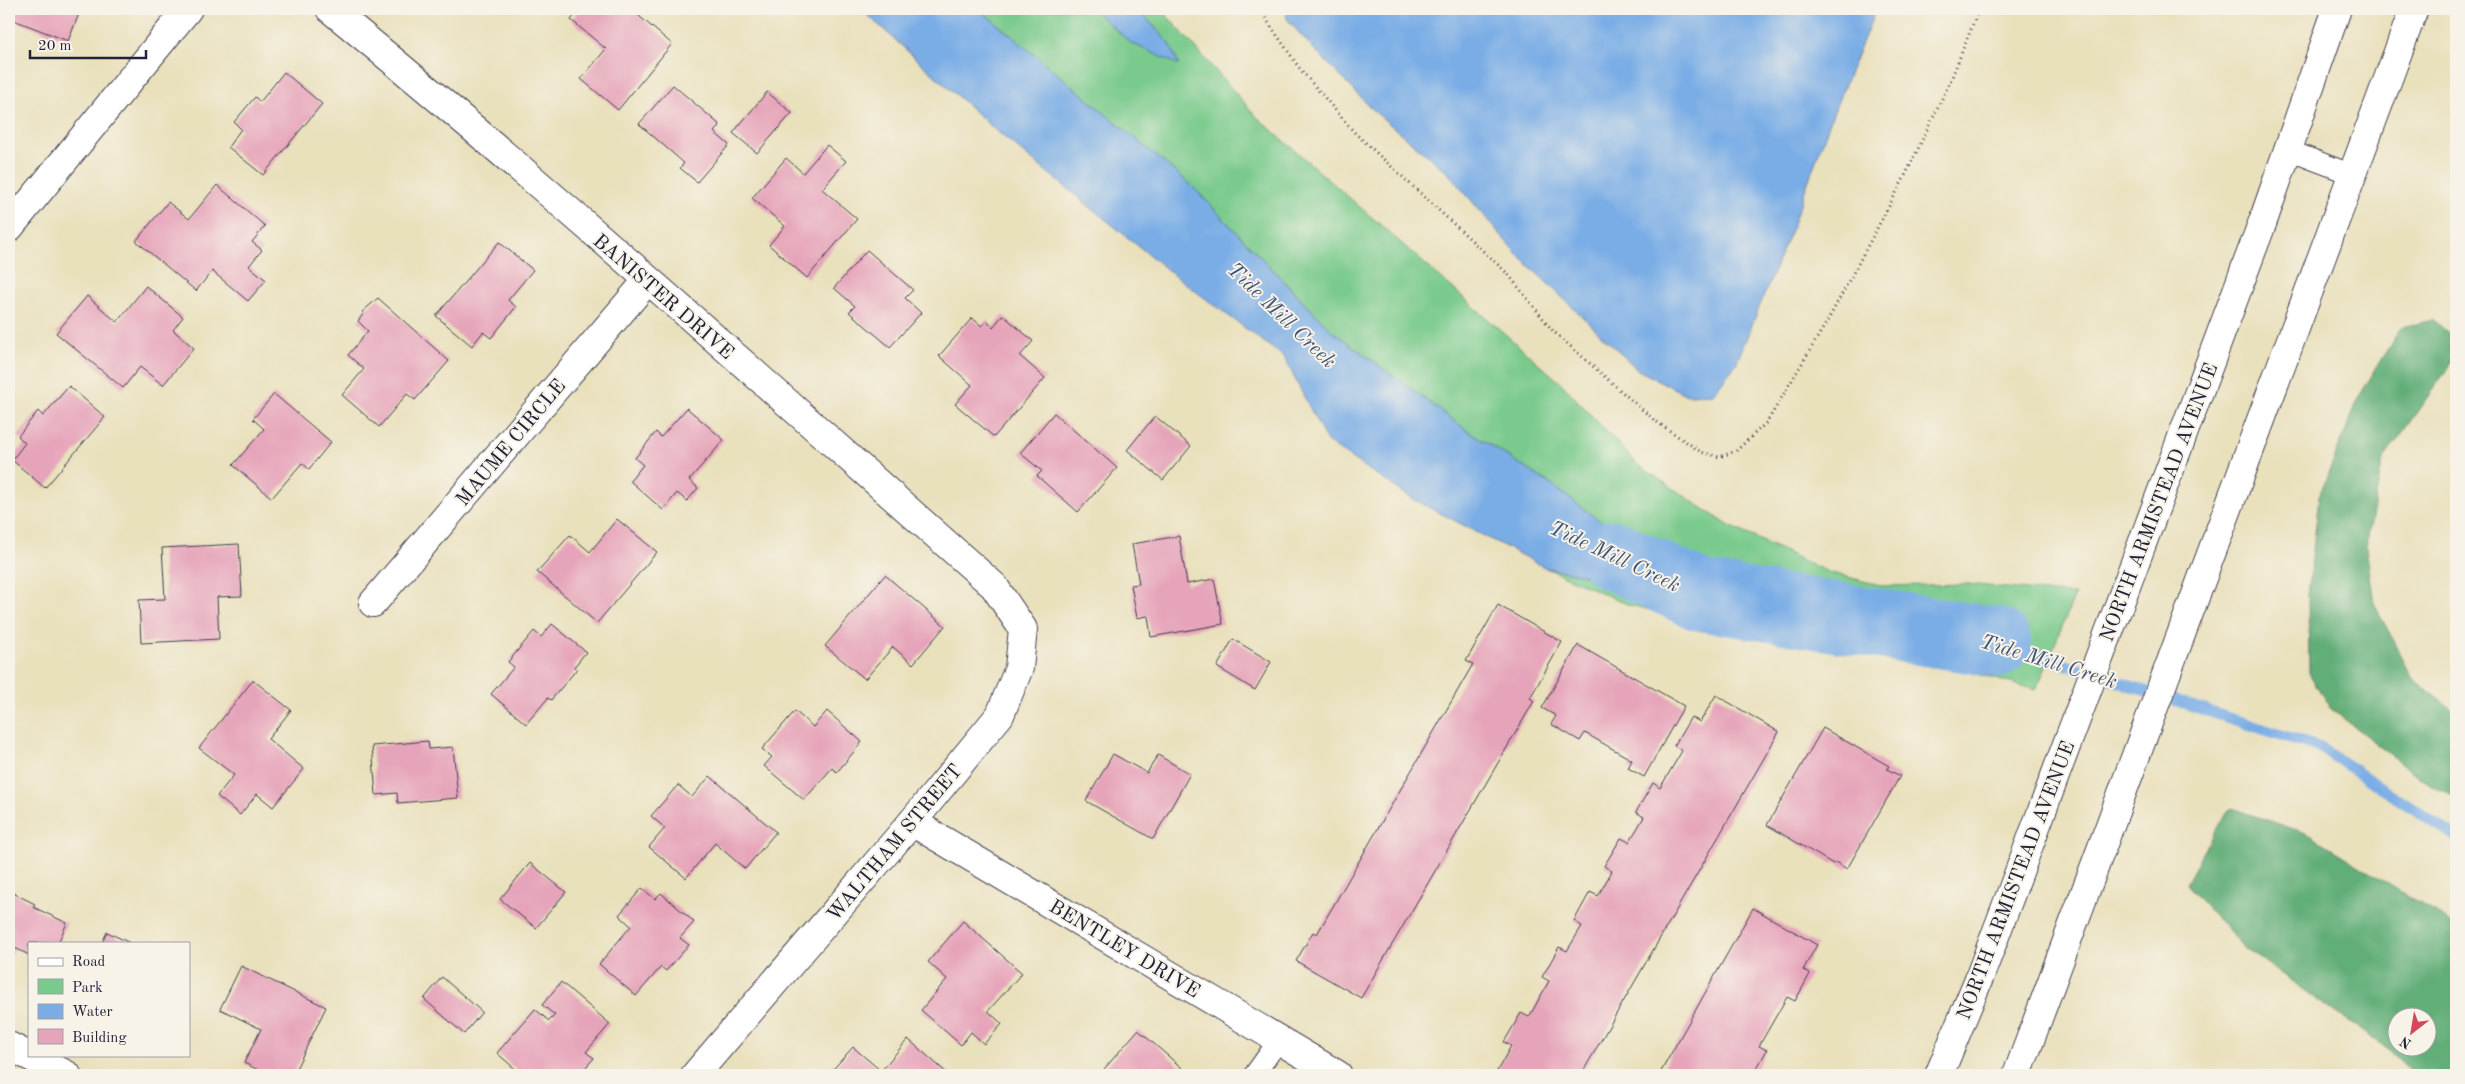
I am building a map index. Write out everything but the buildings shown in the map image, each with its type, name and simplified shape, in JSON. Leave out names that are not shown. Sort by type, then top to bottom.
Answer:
[{"type":"street","points":[[9,228],[188,9]]},
{"type":"street","name":"BANISTER DRIVE","points":[[330,9],[395,62],[994,586]]},
{"type":"street","name":"NORTH ARMISTEAD AVENUE","points":[[1939,1075],[1980,976],[2264,221],[2337,9]]},
{"type":"street","points":[[2017,1075],[2414,9]]},
{"type":"street","name":"MAUME CIRCLE","points":[[373,603],[647,281]]},
{"type":"street","name":"WALTHAM STREET","points":[[695,1075],[912,822],[1000,715],[1019,668],[1023,629],[994,586]]},
{"type":"street","name":"BENTLEY DRIVE","points":[[912,822],[1338,1075]]},
{"type":"street","points":[[9,1046],[28,1056]]},
{"type":"street","points":[[29,1056],[67,1075]]},
{"type":"lane","points":[[2288,150],[2353,175]]},
{"type":"lane","points":[[1254,1075],[1279,1040]]},
{"type":"path","points":[[1262,9],[1262,13],[1300,69],[1355,133],[1508,274],[1553,331],[1654,420],[1701,452],[1719,457],[1736,451],[1767,422],[1828,320],[1904,178],[1950,82],[1979,9]]},
{"type":"green space","points":[[979,9],[1092,9],[1131,43],[1178,64],[1170,44],[1138,9],[1161,9],[1257,117],[1561,383],[1638,465],[1728,525],[1828,572],[1883,586],[1968,584],[2075,595],[2036,690],[1915,657],[1751,633],[1629,605],[1546,568],[1699,596],[1549,483],[1465,429],[1332,331],[1191,185]]},
{"type":"green space","points":[[2434,320],[2456,340],[2456,349],[2448,368],[2383,460],[2366,547],[2374,603],[2414,681],[2456,712],[2456,798],[2423,780],[2330,708],[2309,673],[2308,595],[2319,496],[2360,395],[2401,327]]},
{"type":"green space","points":[[2231,808],[2306,833],[2456,926],[2456,1075],[2415,1075],[2395,1056],[2438,1056],[2438,1006],[2388,1006],[2388,1049],[2242,946],[2186,884],[2215,830]]},
{"type":"water","points":[[861,9],[979,9],[1191,185],[1332,331],[1465,429],[1549,483],[1701,596],[1546,568],[1413,499],[1327,442],[1284,357],[1174,275],[994,129]]},
{"type":"water","points":[[1092,9],[1138,9],[1170,44],[1179,65],[1131,43]]},
{"type":"water","points":[[1286,9],[1876,9],[1832,116],[1790,232],[1736,364],[1713,394],[1687,395],[1638,370],[1517,254],[1448,173],[1374,111],[1308,43],[1287,19]]},
{"type":"waterway","name":"Tide Mill Creek","points":[[1613,555],[1701,596],[1996,642]]},
{"type":"waterway","name":"Tide Mill Creek","points":[[1996,642],[2321,748],[2456,837]]}]
